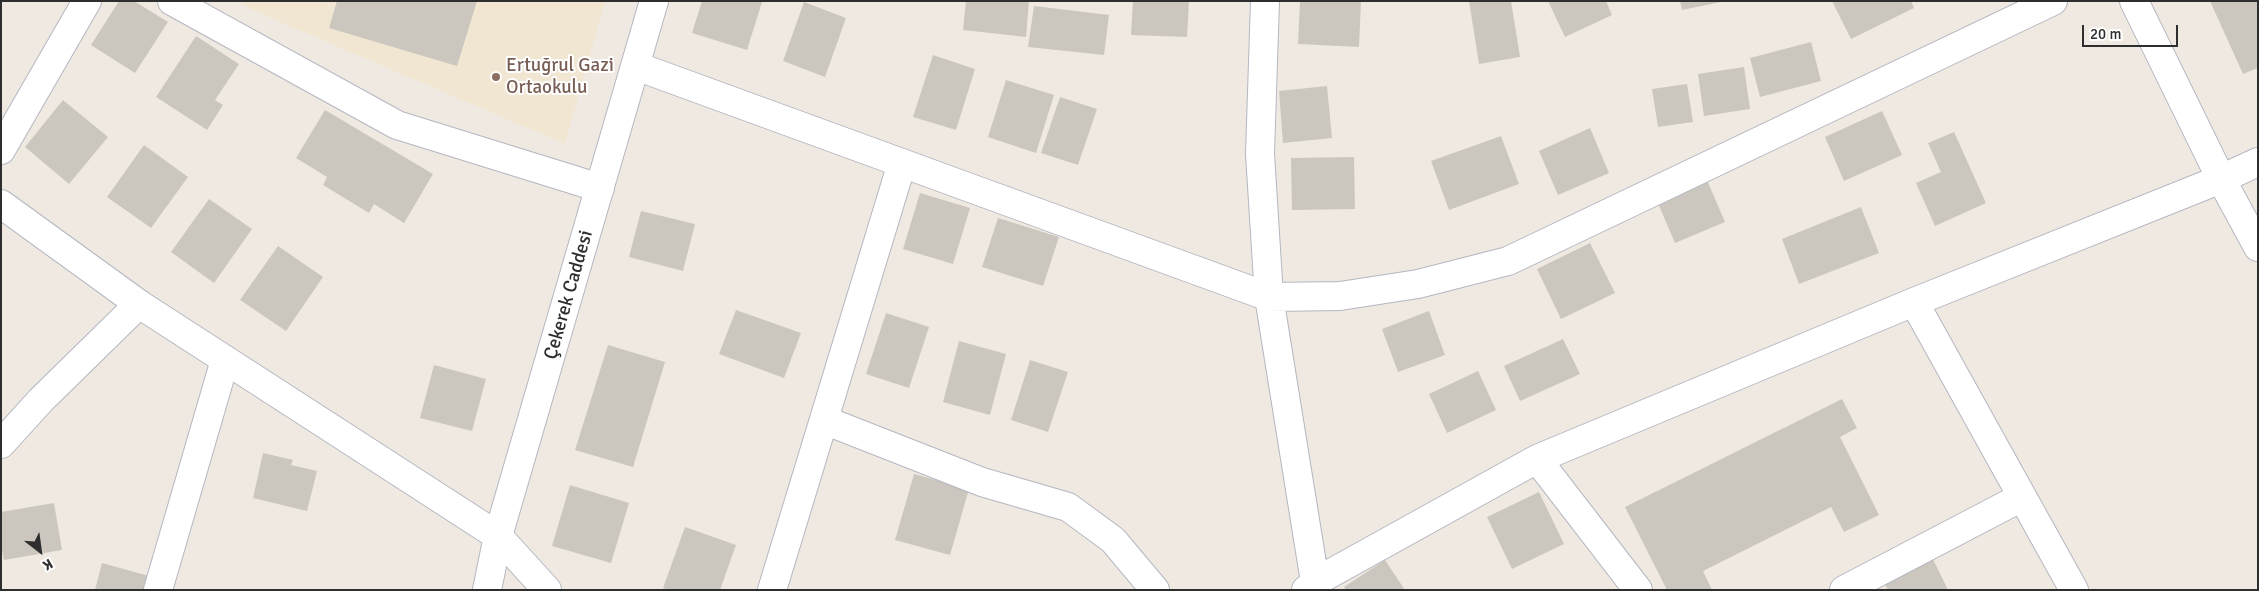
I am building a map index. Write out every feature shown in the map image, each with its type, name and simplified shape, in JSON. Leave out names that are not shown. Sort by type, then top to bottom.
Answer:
[{"type":"street","points":[[1,150],[86,1]]},
{"type":"street","points":[[172,1],[397,125],[600,188]]},
{"type":"street","name":"Çekerek Caddesi","points":[[487,590],[498,536],[654,1]]},
{"type":"street","points":[[1265,1],[1260,154],[1269,298],[1311,586],[1537,459],[1914,302],[2221,179],[2258,162]]},
{"type":"street","points":[[636,66],[1269,298],[1340,296],[1418,284],[1508,261],[2054,1]]},
{"type":"street","points":[[2134,1],[2221,179],[2258,247]]},
{"type":"street","points":[[772,590],[902,164]]},
{"type":"street","points":[[1,204],[139,304],[498,536],[547,590]]},
{"type":"street","points":[[1914,302],[2074,590]]},
{"type":"street","points":[[1,444],[41,400],[139,304]]},
{"type":"street","points":[[158,590],[225,360]]},
{"type":"street","points":[[824,420],[982,482],[1068,507],[1114,540],[1155,590]]},
{"type":"street","points":[[1537,459],[1638,590]]},
{"type":"street","points":[[1844,590],[2022,496]]},
{"type":"shaded area","name":"Ertuğrul Gazi Ortaokulu","points":[[239,1],[605,1],[565,144],[250,9]]},
{"type":"building","points":[[119,1],[134,1],[168,22],[135,73],[91,45]]},
{"type":"building","points":[[337,1],[477,1],[457,66],[329,28]]},
{"type":"building","points":[[702,1],[762,2],[747,50],[692,33]]},
{"type":"building","points":[[966,1],[1029,1],[1026,37],[963,30]]},
{"type":"building","points":[[1133,1],[1189,1],[1187,37],[1131,35]]},
{"type":"building","points":[[1300,1],[1361,1],[1359,47],[1298,44]]},
{"type":"building","points":[[1469,1],[1511,1],[1520,57],[1479,64]]},
{"type":"building","points":[[1548,1],[1606,1],[1612,15],[1565,37]]},
{"type":"building","points":[[1680,1],[1721,1],[1721,2],[1682,10]]},
{"type":"building","points":[[1832,1],[1911,1],[1914,8],[1851,39]]},
{"type":"building","points":[[2210,1],[2258,1],[2258,68],[2243,74]]},
{"type":"building","points":[[804,2],[846,18],[825,77],[783,61]]},
{"type":"building","points":[[1034,6],[1109,15],[1104,55],[1028,47]]},
{"type":"building","points":[[196,36],[239,64],[215,100],[223,105],[207,130],[156,97]]},
{"type":"building","points":[[1811,42],[1821,81],[1760,97],[1750,58]]},
{"type":"building","points":[[933,55],[975,69],[956,130],[913,117]]},
{"type":"building","points":[[1744,67],[1750,109],[1704,116],[1698,74]]},
{"type":"building","points":[[1006,80],[1054,95],[1036,153],[988,137]]},
{"type":"building","points":[[1687,84],[1693,122],[1658,127],[1652,89]]},
{"type":"building","points":[[1327,86],[1332,138],[1283,143],[1279,91]]},
{"type":"building","points":[[1060,97],[1097,109],[1078,165],[1041,153]]},
{"type":"building","points":[[63,100],[108,137],[69,184],[25,147]]},
{"type":"building","points":[[325,110],[433,174],[404,223],[374,204],[369,213],[323,185],[327,177],[296,158]]},
{"type":"building","points":[[1882,111],[1902,155],[1844,181],[1825,137]]},
{"type":"building","points":[[1590,128],[1609,173],[1558,195],[1539,151]]},
{"type":"building","points":[[1954,132],[1986,203],[1935,226],[1916,183],[1941,172],[1928,143]]},
{"type":"building","points":[[1501,136],[1519,184],[1449,210],[1431,161]]},
{"type":"building","points":[[144,145],[188,177],[151,228],[107,197]]},
{"type":"building","points":[[1354,157],[1355,209],[1292,210],[1291,158]]},
{"type":"building","points":[[1707,180],[1725,222],[1675,243],[1657,201]]},
{"type":"building","points":[[920,193],[970,208],[953,264],[903,249]]},
{"type":"building","points":[[209,199],[252,229],[214,283],[171,252]]},
{"type":"building","points":[[1861,207],[1879,253],[1799,284],[1782,239]]},
{"type":"building","points":[[641,211],[695,224],[683,271],[629,257]]},
{"type":"building","points":[[998,218],[1059,237],[1043,286],[982,267]]},
{"type":"building","points":[[1590,243],[1615,293],[1561,319],[1537,269]]},
{"type":"building","points":[[278,246],[323,277],[286,331],[240,300]]},
{"type":"building","points":[[736,310],[801,333],[784,378],[719,354]]},
{"type":"building","points":[[1429,311],[1445,355],[1398,372],[1382,329]]},
{"type":"building","points":[[886,313],[929,327],[909,388],[866,374]]},
{"type":"building","points":[[1563,339],[1580,374],[1520,401],[1504,366]]},
{"type":"building","points":[[959,341],[1006,354],[990,415],[943,402]]},
{"type":"building","points":[[608,345],[665,362],[633,467],[575,450]]},
{"type":"building","points":[[1030,360],[1068,372],[1048,432],[1011,420]]},
{"type":"building","points":[[434,365],[486,379],[472,431],[420,418]]},
{"type":"building","points":[[1478,371],[1496,410],[1447,433],[1429,394]]},
{"type":"building","points":[[1842,399],[1857,428],[1840,437],[1879,515],[1844,532],[1831,507],[1703,571],[1712,590],[1667,590],[1625,507]]},
{"type":"building","points":[[263,453],[293,460],[291,465],[317,471],[307,511],[253,498]]},
{"type":"building","points":[[914,474],[969,489],[950,555],[895,540]]},
{"type":"building","points":[[570,485],[629,503],[611,563],[552,546]]},
{"type":"building","points":[[1539,492],[1564,544],[1512,569],[1487,517]]},
{"type":"building","points":[[54,503],[62,550],[4,560],[1,546],[1,512]]},
{"type":"building","points":[[685,527],[736,545],[720,590],[669,590],[663,588]]},
{"type":"building","points":[[1931,555],[1948,590],[1888,590],[1882,579]]},
{"type":"building","points":[[1385,560],[1405,590],[1346,590],[1344,587]]},
{"type":"building","points":[[102,563],[149,576],[145,590],[95,590]]},
{"type":"place","name":"Ertuğrul Gazi Ortaokulu","points":[[496,77]]}]
